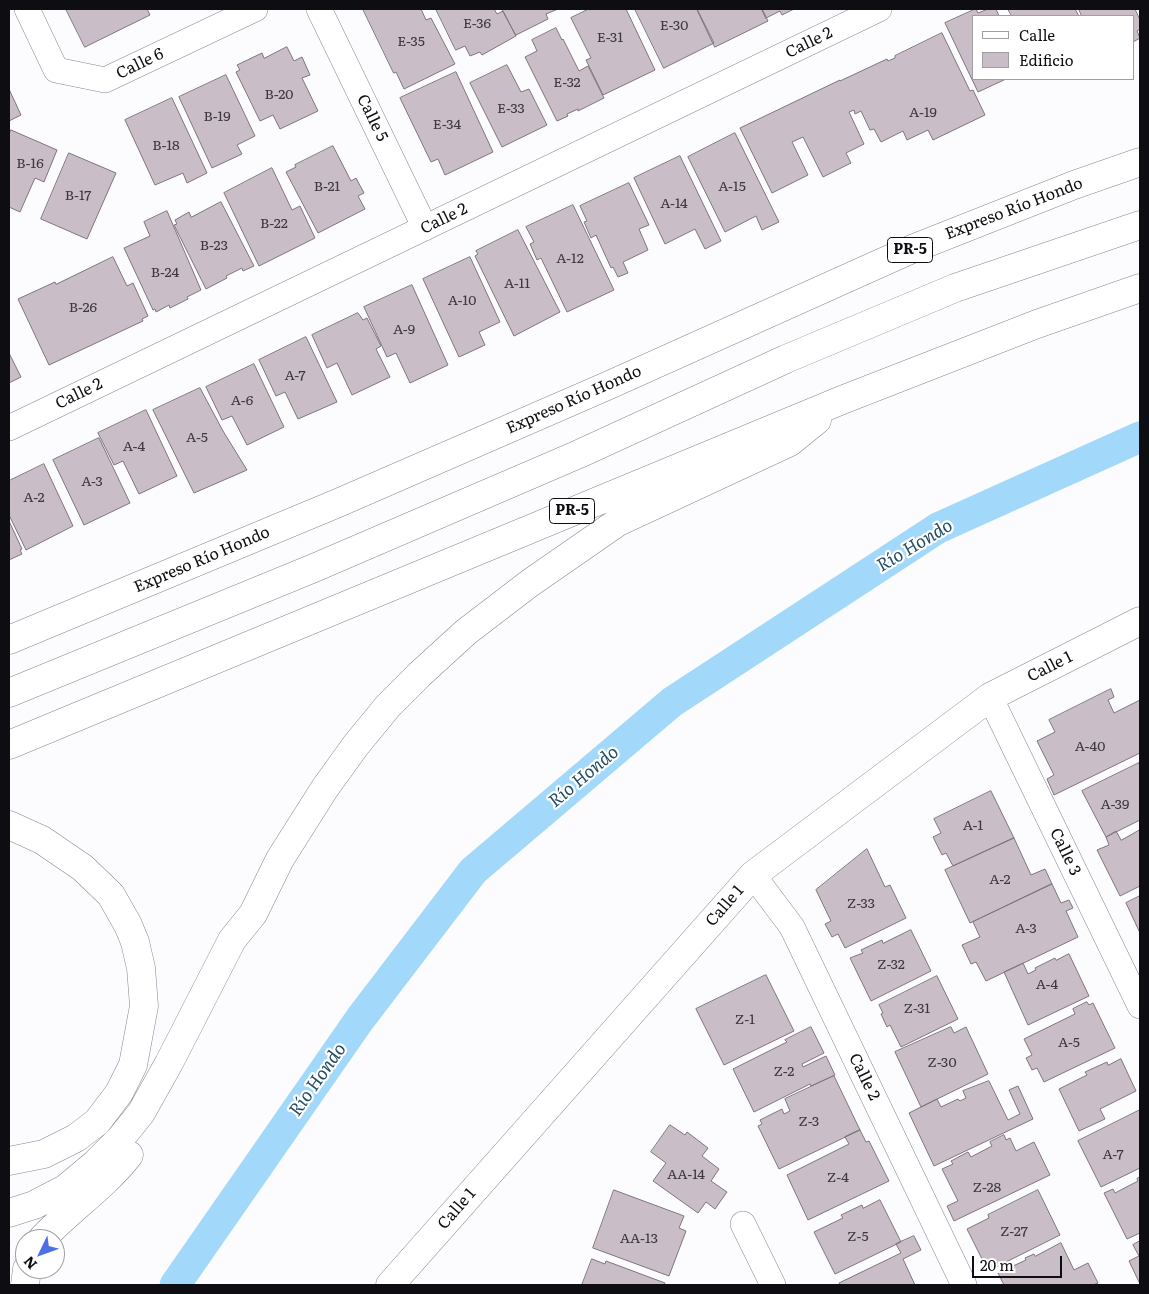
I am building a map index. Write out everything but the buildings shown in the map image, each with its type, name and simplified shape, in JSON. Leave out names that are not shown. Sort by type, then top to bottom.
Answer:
[{"type":"main road","points":[[1112,172],[1140,158]]},
{"type":"main road","name":"Expreso Río Hondo","points":[[9,640],[338,503],[580,398],[912,249],[1074,185],[1140,162]]},
{"type":"main road","points":[[9,693],[323,564],[579,454],[786,359],[954,288],[1140,225]]},
{"type":"main road","name":"PR-5","points":[[9,745],[842,400],[1037,324],[1140,288]]},
{"type":"main road","points":[[51,1229],[87,1199],[123,1163],[144,1137],[246,943],[253,914],[280,859],[325,788],[356,745],[388,706],[466,632],[530,583],[618,522],[790,442],[842,400]]},
{"type":"main road","points":[[9,623],[60,619]]},
{"type":"main road","name":"Calle 1","points":[[390,1285],[753,875],[990,697],[1140,621]]},
{"type":"main road","points":[[9,825],[42,840],[83,868],[111,895],[135,942],[141,968],[144,1006],[133,1066],[119,1093],[97,1122],[76,1138],[44,1154],[9,1161]]},
{"type":"main road","points":[[9,1213],[34,1205],[65,1189],[96,1164],[120,1139],[141,1113],[169,1063],[232,940],[253,914]]},
{"type":"street","name":"Calle 6","points":[[27,9],[56,70],[105,80],[255,9]]},
{"type":"street","name":"Calle 5","points":[[319,9],[426,228]]},
{"type":"street","name":"Calle 2","points":[[9,428],[879,9]]},
{"type":"street","name":"Calle 3","points":[[990,697],[1140,1006]]},
{"type":"street","name":"Calle 2","points":[[753,875],[792,928],[964,1285]]},
{"type":"street","points":[[743,1224],[773,1285]]},
{"type":"waterway","name":"Río Hondo","points":[[175,1285],[360,1019],[473,871],[672,702],[938,528],[1140,437]]}]
